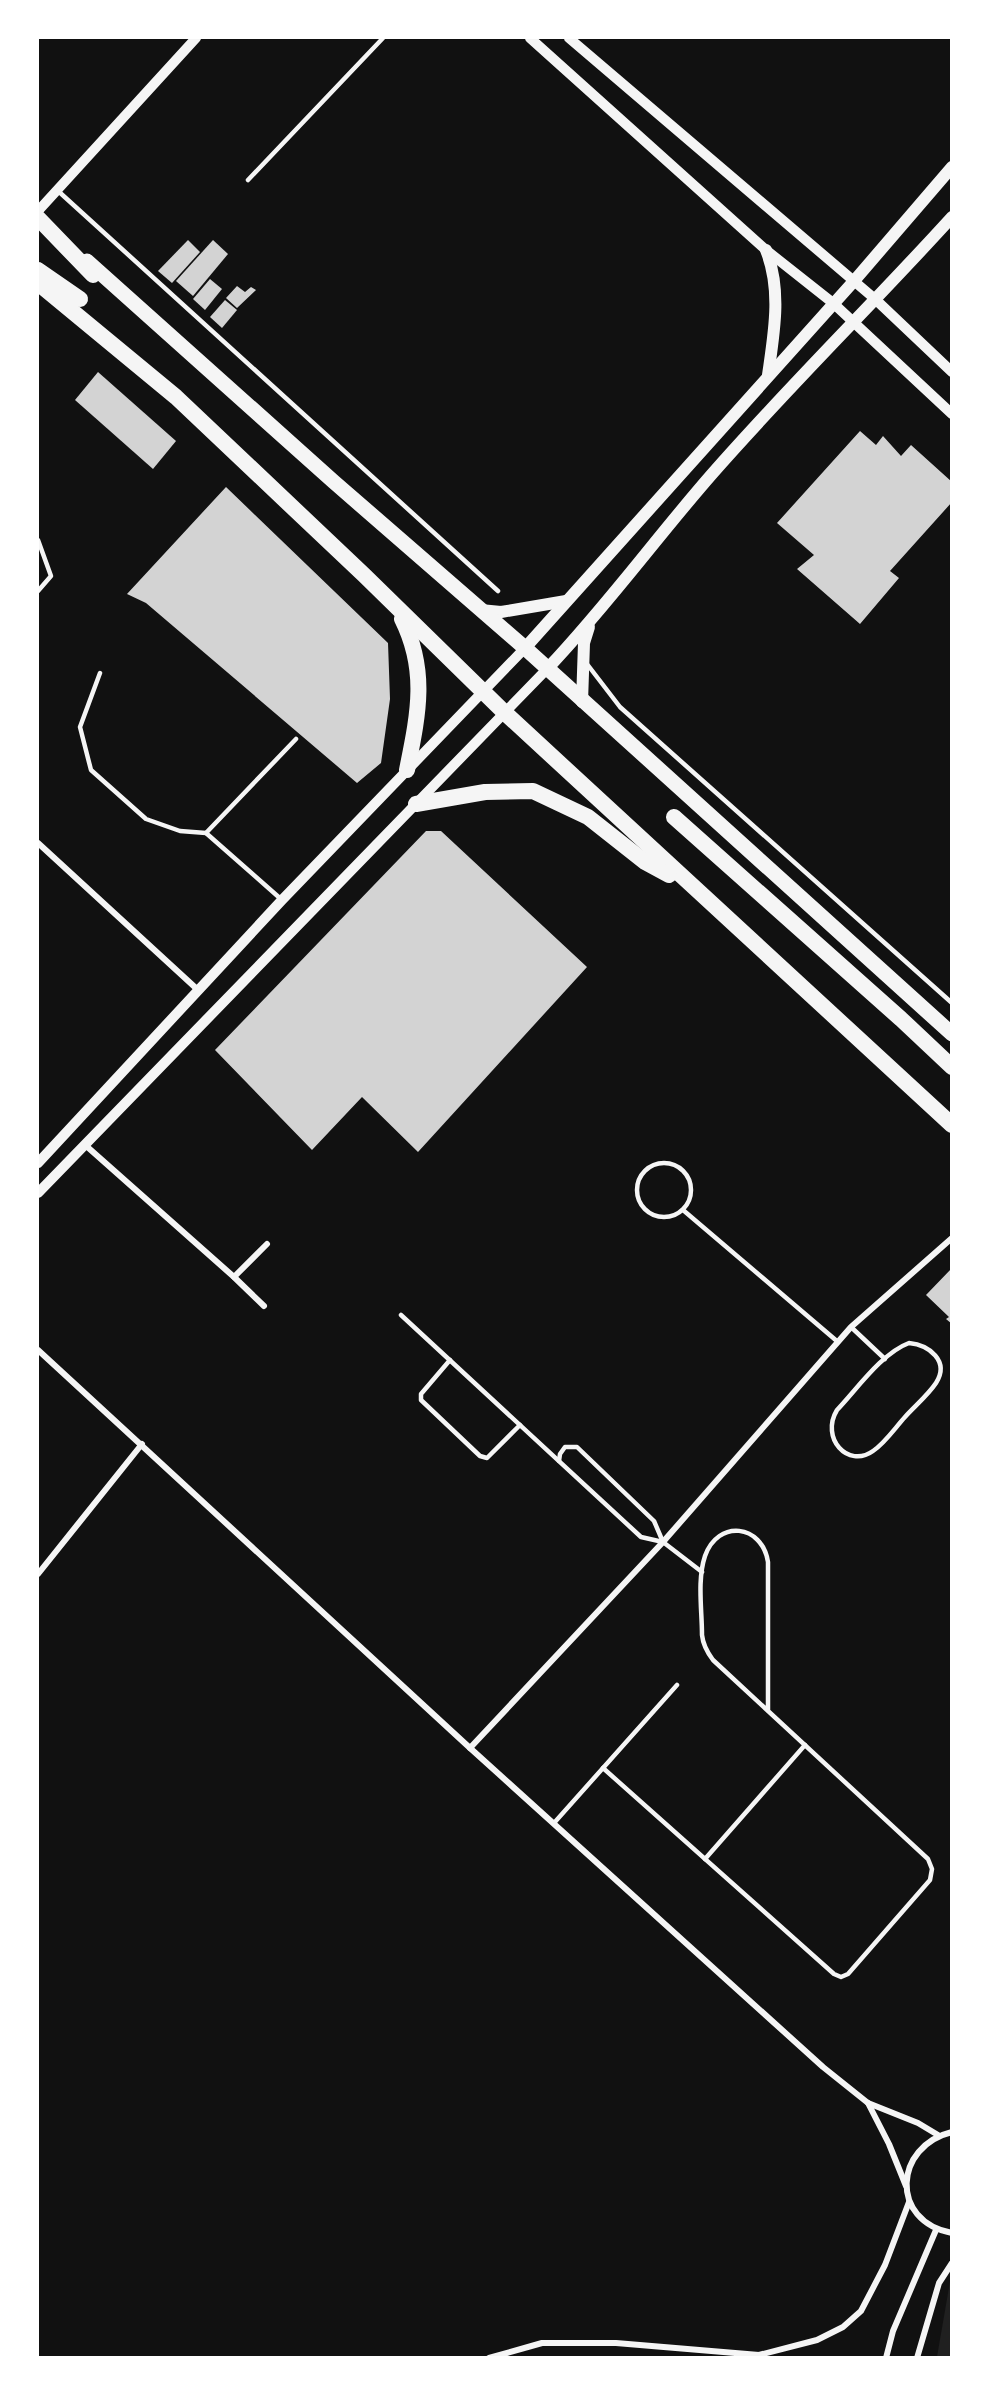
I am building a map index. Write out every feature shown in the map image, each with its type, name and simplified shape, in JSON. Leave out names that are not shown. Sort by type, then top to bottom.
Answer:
[{"type":"highway","points":[[38,218],[93,275]]},
{"type":"highway","points":[[38,270],[80,299]]},
{"type":"highway","points":[[38,283],[176,397],[504,712],[951,1125]]},
{"type":"highway","points":[[397,607],[410,636],[418,662],[418,711],[407,770]]},
{"type":"highway","points":[[416,804],[485,792],[533,791],[588,818],[645,862],[696,891]]},
{"type":"highway","points":[[674,817],[901,1019],[951,1067]]},
{"type":"main road","points":[[525,648],[854,281],[951,167]]},
{"type":"main road","points":[[547,669],[590,624],[617,586],[713,473],[951,217]]},
{"type":"main road","points":[[38,218],[525,648],[951,1034]]},
{"type":"main road","points":[[766,250],[776,290],[776,312],[767,376]]},
{"type":"main road","points":[[480,610],[501,612],[566,601]]},
{"type":"main road","points":[[582,702],[582,658],[590,624]]},
{"type":"street","points":[[38,211],[196,38]]},
{"type":"street","points":[[530,38],[766,250],[832,303],[951,414]]},
{"type":"street","points":[[569,38],[875,299],[951,372]]},
{"type":"street","points":[[38,1163],[282,900],[525,648]]},
{"type":"street","points":[[38,1192],[547,669]]},
{"type":"street","points":[[38,843],[198,990]]},
{"type":"street","points":[[83,1144],[234,1276],[264,1306]]},
{"type":"street","points":[[470,1748],[663,1542],[851,1327],[951,1238]]},
{"type":"street","points":[[234,1276],[267,1244]]},
{"type":"street","points":[[38,1350],[470,1748],[823,2067],[868,2103],[918,2123],[938,2135]]},
{"type":"street","points":[[38,1574],[142,1444]]},
{"type":"street","points":[[868,2103],[889,2144],[906,2186],[909,2202],[920,2219],[936,2230],[951,2233]]},
{"type":"street","points":[[906,2186],[914,2155],[938,2135],[951,2132]]},
{"type":"street","points":[[489,2358],[542,2343],[616,2343],[759,2355],[817,2340],[843,2326],[861,2311],[885,2265],[909,2202]]},
{"type":"street","points":[[886,2358],[893,2331],[936,2230]]},
{"type":"street","points":[[917,2358],[939,2283],[951,2263]]},
{"type":"lane","points":[[248,180],[383,38]]},
{"type":"lane","points":[[57,190],[498,591]]},
{"type":"lane","points":[[38,540],[51,576],[38,591]]},
{"type":"lane","points":[[582,658],[620,707],[951,1003]]},
{"type":"lane","points":[[100,673],[80,727],[91,771],[146,819],[180,831],[206,833],[282,900]]},
{"type":"lane","points":[[206,833],[296,739]]},
{"type":"lane","points":[[659,1163],[671,1164],[681,1169],[692,1189],[690,1201],[683,1210],[674,1216],[662,1218],[651,1215],[642,1208],[637,1197],[636,1186],[641,1175],[649,1167],[659,1163]]},
{"type":"lane","points":[[683,1210],[838,1342]]},
{"type":"lane","points":[[401,1316],[641,1537],[663,1542],[702,1572]]},
{"type":"lane","points":[[851,1327],[885,1359]]},
{"type":"lane","points":[[909,1343],[921,1344],[930,1349],[938,1360],[939,1373],[936,1382],[873,1451],[856,1455],[848,1453],[835,1443],[831,1434],[832,1418],[885,1359],[899,1346],[909,1343]]},
{"type":"lane","points":[[450,1360],[421,1394],[421,1400],[480,1456],[487,1458],[520,1425]]},
{"type":"lane","points":[[558,1461],[565,1447],[577,1447],[654,1521],[663,1542]]},
{"type":"lane","points":[[603,1768],[834,1974],[842,1977],[848,1974],[930,1880],[932,1869],[928,1859],[805,1745],[768,1711],[713,1660],[703,1644],[702,1572],[705,1557],[712,1542],[728,1532],[742,1531],[754,1536],[766,1551],[768,1562],[768,1711]]},
{"type":"lane","points":[[554,1823],[677,1685]]},
{"type":"lane","points":[[705,1859],[805,1745]]},
{"type":"shaded area","points":[[951,2276],[951,2357],[937,2357]]},
{"type":"building","points":[[188,240],[200,252],[172,283],[158,271]]},
{"type":"building","points":[[213,240],[228,254],[193,296],[176,281]]},
{"type":"building","points":[[210,279],[222,289],[205,310],[193,299]]},
{"type":"building","points":[[237,286],[245,292],[251,287],[256,290],[237,308],[226,298]]},
{"type":"building","points":[[225,300],[237,310],[222,328],[210,317]]},
{"type":"building","points":[[98,372],[176,441],[153,469],[75,400]]},
{"type":"building","points":[[860,431],[876,445],[883,436],[901,456],[911,445],[952,482],[952,502],[890,571],[899,578],[860,624],[797,569],[814,555],[777,523]]},
{"type":"building","points":[[226,487],[388,643],[390,699],[381,763],[357,783],[146,603],[127,594]]},
{"type":"building","points":[[426,831],[441,831],[587,967],[418,1152],[362,1097],[312,1150],[215,1050]]},
{"type":"building","points":[[952,1268],[952,1324],[946,1319],[949,1317],[926,1295]]}]
